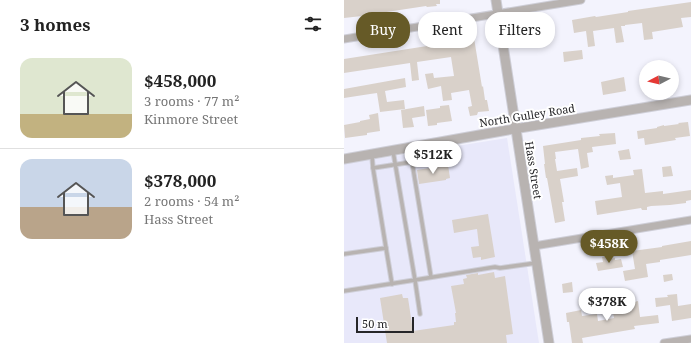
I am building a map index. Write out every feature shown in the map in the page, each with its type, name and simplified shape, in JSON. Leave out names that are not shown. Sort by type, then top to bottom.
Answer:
[{"type":"street","name":"Hass Street","points":[[496,0],[498,12]]},
{"type":"street","points":[[510,12],[581,0]]},
{"type":"street","points":[[344,39],[485,16]]},
{"type":"street","name":"Hass Street","points":[[503,48],[549,343]]},
{"type":"street","name":"North Gulley Road","points":[[344,159],[691,100]]},
{"type":"street","points":[[534,246],[691,220]]},
{"type":"street","points":[[664,343],[691,339]]},
{"type":"lane","points":[[393,151],[420,314]]},
{"type":"lane","points":[[372,154],[392,284]]},
{"type":"lane","points":[[373,168],[412,162],[431,277]]},
{"type":"lane","points":[[344,254],[386,248]]},
{"type":"lane","points":[[344,291],[495,267],[500,268],[537,262]]},
{"type":"shaded area","points":[[507,138],[539,343],[344,343],[344,164]]},
{"type":"building","points":[[344,0],[440,0],[440,4],[436,4],[437,6],[426,6],[387,12],[356,12],[356,17],[344,18]]},
{"type":"building","points":[[691,2],[691,17],[681,18],[683,27],[652,32],[653,39],[644,40],[642,23],[621,26],[624,42],[616,43],[614,28],[593,31],[595,46],[588,47],[586,31],[574,33],[572,20]]},
{"type":"building","points":[[418,47],[476,48],[482,87],[483,86],[485,100],[487,100],[489,111],[478,112],[477,115],[470,116],[468,107],[472,106],[469,90],[451,93],[452,100],[443,101],[441,86],[428,89],[425,74],[433,73],[434,78],[454,76],[451,57],[417,62],[419,80],[412,81],[410,63],[344,73],[344,59]]},
{"type":"building","points":[[582,50],[583,59],[564,62],[563,52]]},
{"type":"building","points":[[624,77],[626,91],[603,95],[601,82]]},
{"type":"building","points":[[405,78],[406,87],[385,91],[387,102],[404,100],[405,109],[380,112],[377,93],[344,98],[344,89]]},
{"type":"building","points":[[449,105],[452,121],[428,126],[426,110]]},
{"type":"building","points":[[424,106],[425,116],[412,118],[414,127],[403,128],[401,110]]},
{"type":"building","points":[[378,113],[380,131],[367,133],[367,135],[345,138],[344,125],[370,119],[369,115]]},
{"type":"building","points":[[688,122],[690,136],[645,145],[644,138],[638,139],[637,131],[657,128],[664,125]]},
{"type":"building","points":[[615,133],[616,144],[592,147],[593,152],[587,153],[589,167],[581,169],[578,149],[555,152],[557,171],[577,168],[578,176],[560,179],[564,202],[562,202],[565,221],[555,223],[546,178],[543,146],[581,140],[581,138],[600,136],[599,134]]},
{"type":"building","points":[[629,149],[631,159],[620,160],[618,151]]},
{"type":"building","points":[[448,165],[450,178],[446,180],[419,184],[417,170]]},
{"type":"building","points":[[671,166],[673,176],[663,177],[662,167]]},
{"type":"building","points":[[642,169],[645,193],[663,191],[663,194],[691,190],[691,200],[686,201],[686,203],[651,206],[647,207],[647,210],[642,210],[641,208],[597,215],[595,201],[622,197],[620,183],[607,185],[605,176],[613,175],[613,178],[634,175],[633,170]]},
{"type":"building","points":[[488,214],[495,257],[481,260],[481,257],[473,258],[471,247],[479,246],[477,229],[454,233],[452,220]]},
{"type":"building","points":[[691,241],[691,255],[646,264],[648,277],[625,281],[623,271],[635,269],[632,251]]},
{"type":"building","points":[[610,256],[610,259],[621,259],[623,267],[598,271],[596,263],[603,262],[602,257]]},
{"type":"building","points":[[494,272],[495,278],[505,276],[513,334],[506,335],[507,343],[387,343],[380,298],[402,294],[403,298],[408,298],[413,331],[454,325],[454,322],[456,322],[456,313],[451,286],[464,284],[463,279],[467,278],[466,275],[478,273],[478,275]]},
{"type":"building","points":[[672,274],[673,280],[664,282],[663,275]]},
{"type":"building","points":[[572,282],[573,292],[563,293],[562,284]]},
{"type":"building","points":[[677,294],[678,306],[691,304],[691,318],[672,321],[670,305],[656,307],[655,298],[668,297],[667,295]]},
{"type":"building","points":[[638,301],[640,317],[658,315],[659,323],[634,326],[635,329],[582,338],[583,343],[572,343],[566,313],[581,310],[582,316],[597,314],[598,321],[614,318],[612,308],[631,305],[630,303]]}]
